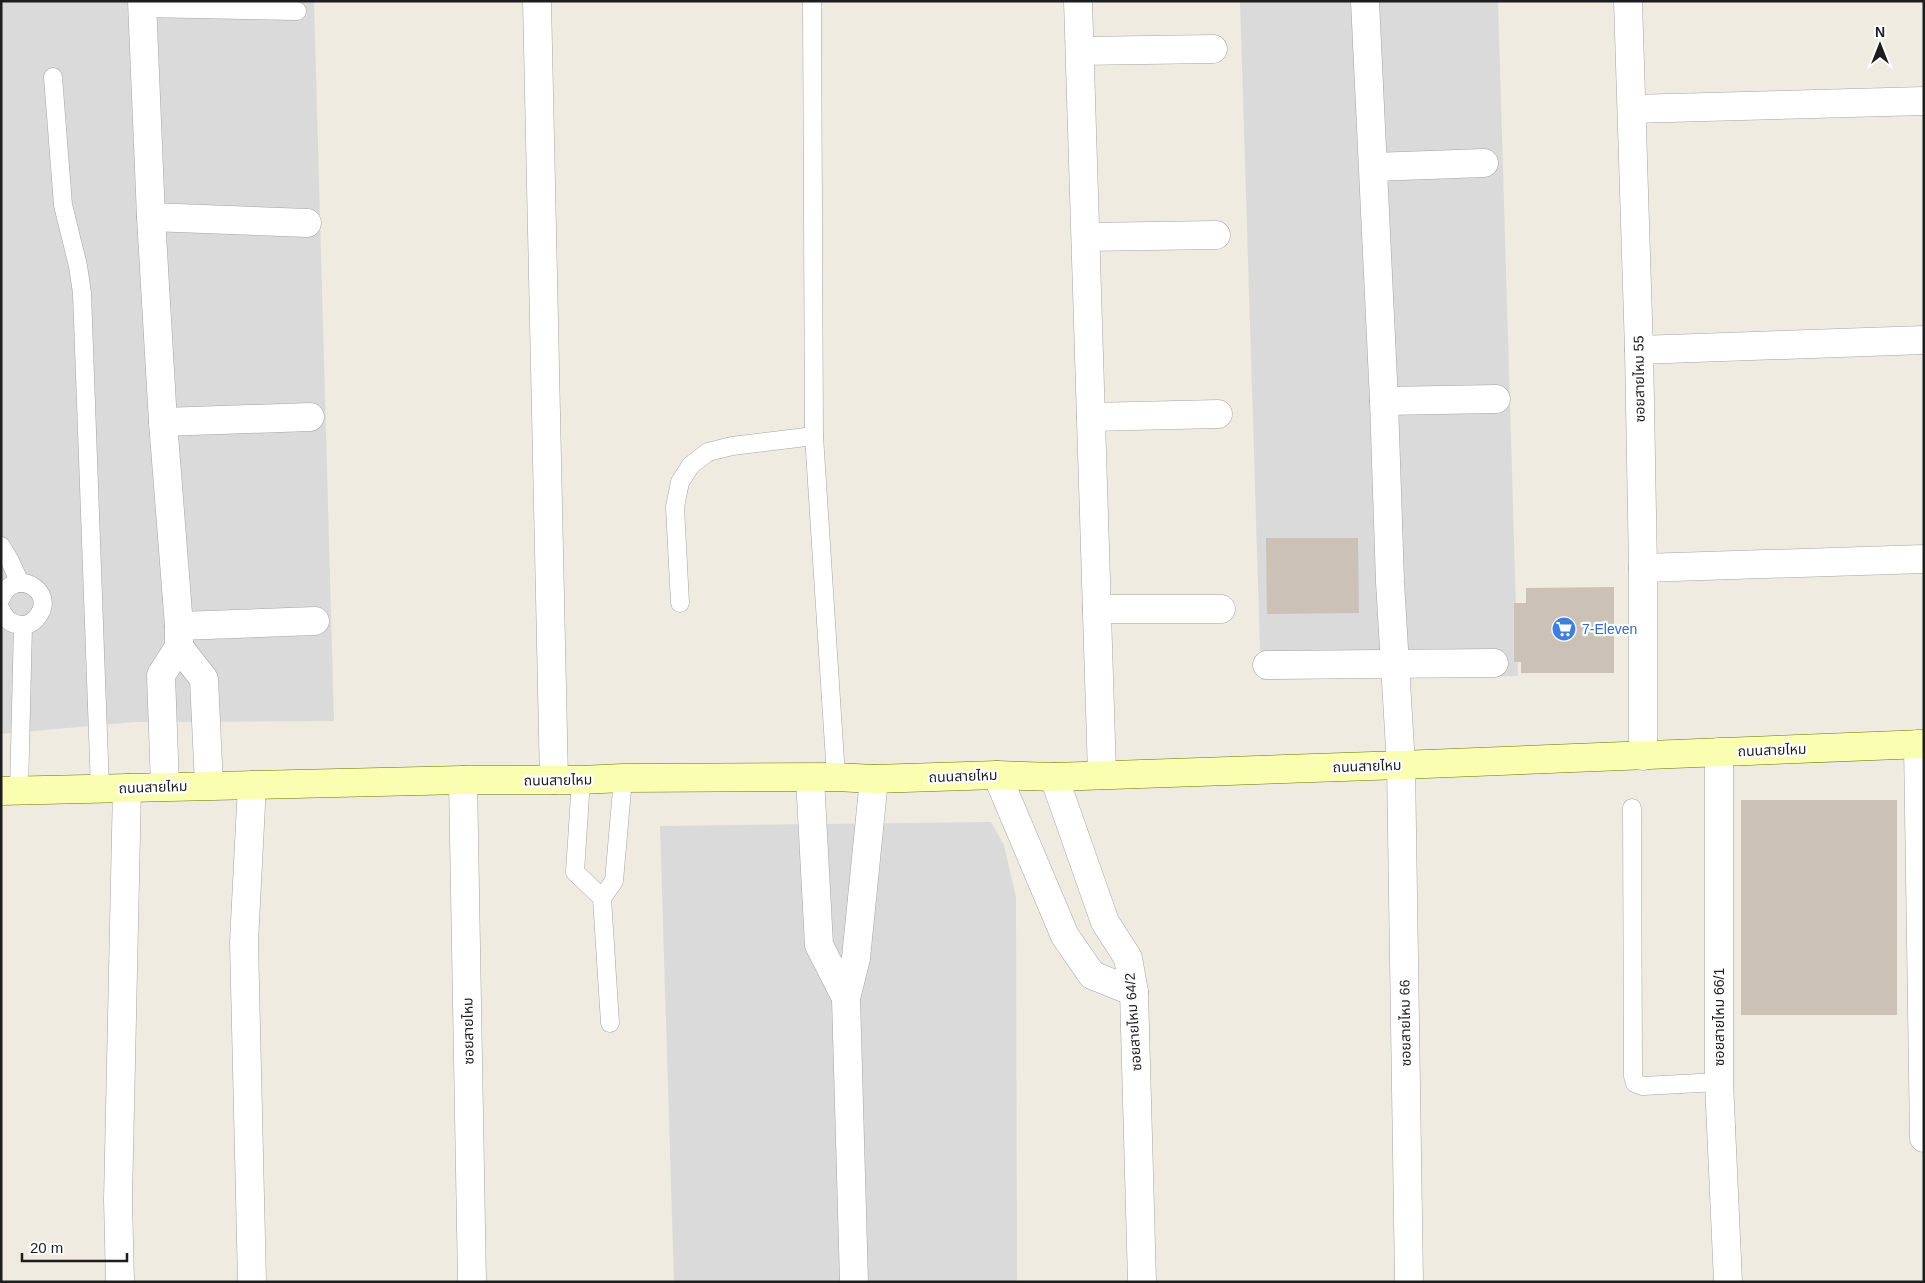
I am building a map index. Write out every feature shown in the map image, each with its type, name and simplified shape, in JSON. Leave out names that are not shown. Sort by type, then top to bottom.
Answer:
[{"type":"main road","name":"ถนนสายไหม","points":[[10,791],[464,780],[623,778],[874,779],[997,775],[1054,777],[1921,744]]},
{"type":"street","points":[[537,1],[554,780]]},
{"type":"street","points":[[1078,1],[1102,774]]},
{"type":"street","name":"ซอยสายไหม 66","points":[[1366,1],[1390,582],[1401,765],[1409,1282]]},
{"type":"street","name":"ซอยสายไหม 55","points":[[1628,1],[1639,350],[1644,756]]},
{"type":"street","points":[[142,4],[151,218],[163,422],[179,637],[204,679],[209,785]]},
{"type":"street","points":[[1080,51],[1214,49]]},
{"type":"street","points":[[1632,109],[1924,101]]},
{"type":"street","points":[[1374,167],[1484,163]]},
{"type":"street","points":[[151,218],[307,223]]},
{"type":"street","points":[[1086,237],[1216,235]]},
{"type":"street","points":[[1639,350],[1924,340]]},
{"type":"street","points":[[1384,401],[1496,400]]},
{"type":"street","points":[[1091,417],[1218,414]]},
{"type":"street","points":[[163,422],[310,417]]},
{"type":"street","points":[[1643,568],[1924,559]]},
{"type":"street","points":[[1097,609],[1221,609]]},
{"type":"street","points":[[179,637],[315,621]]},
{"type":"street","points":[[166,786],[161,675],[179,637]]},
{"type":"street","points":[[1267,665],[1494,663]]},
{"type":"street","points":[[1921,744],[1924,1138]]},
{"type":"street","name":"ซอยสายไหม 66/1","points":[[1719,752],[1719,1082],[1728,1282]]},
{"type":"street","points":[[997,775],[1065,936],[1092,975],[1134,992]]},
{"type":"street","name":"ซอยสายไหม 64/2","points":[[1054,777],[1105,922],[1128,958],[1134,992],[1142,1282]]},
{"type":"street","points":[[823,778],[819,945],[846,998]]},
{"type":"street","points":[[854,1282],[846,998],[856,958],[874,779]]},
{"type":"street","name":"ซอยสายไหม","points":[[464,780],[472,1282]]},
{"type":"street","points":[[252,785],[244,942],[252,1282]]},
{"type":"street","points":[[113,789],[120,1282]]},
{"type":"lane","points":[[812,1],[814,436],[823,778]]},
{"type":"lane","points":[[142,4],[297,11]]},
{"type":"lane","points":[[53,77],[63,205],[78,266],[82,292],[113,789]]},
{"type":"lane","points":[[680,603],[675,507],[680,482],[691,465],[708,452],[732,446],[814,436]]},
{"type":"lane","points":[[1,546],[20,583]]},
{"type":"lane","points":[[1,598],[4,592],[11,586],[20,583],[30,584],[42,598],[43,607],[39,616],[32,622],[23,625],[14,624],[6,618],[1,610]]},
{"type":"lane","points":[[10,791],[23,625]]},
{"type":"lane","points":[[610,1023],[602,898],[614,881],[623,778]]},
{"type":"lane","points":[[581,780],[575,872],[602,898]]},
{"type":"lane","points":[[1632,808],[1633,1076],[1635,1083],[1644,1086],[1719,1082]]},
{"type":"shaded area","points":[[1,1],[314,1],[334,721],[134,722],[1,734]]},
{"type":"shaded area","points":[[1240,1],[1498,1],[1518,676],[1261,680]]},
{"type":"shaded area","points":[[991,822],[1004,845],[1016,897],[1017,1282],[674,1282],[660,826]]},
{"type":"building","points":[[1266,538],[1358,538],[1359,613],[1267,614]]},
{"type":"building","points":[[1614,587],[1614,673],[1521,673],[1521,662],[1514,662],[1514,603],[1526,603],[1526,588]]},
{"type":"building","points":[[1741,800],[1897,800],[1897,1015],[1741,1015]]},
{"type":"place","name":"7-Eleven","points":[[1564,629]]}]
